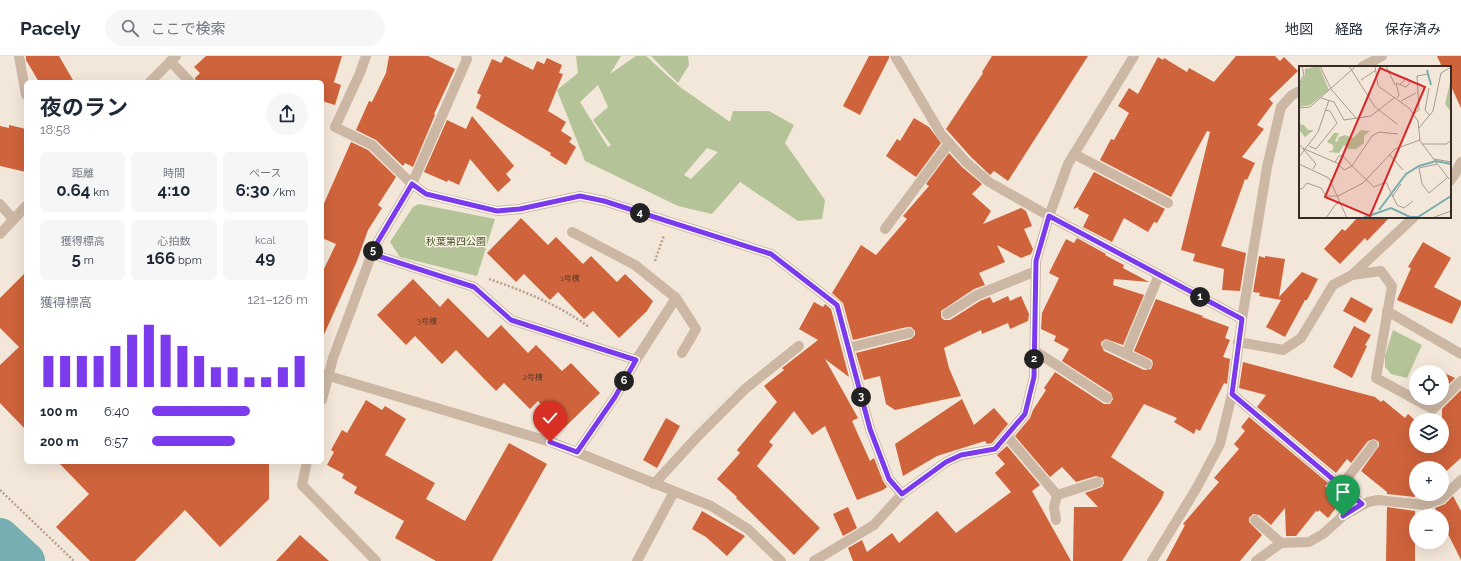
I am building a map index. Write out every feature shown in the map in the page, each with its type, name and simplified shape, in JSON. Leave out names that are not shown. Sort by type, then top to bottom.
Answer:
[{"type":"street","points":[[19,56],[24,84]]},
{"type":"street","points":[[366,56],[360,73],[335,127],[372,145],[412,184],[426,194],[497,211],[520,209],[580,196],[604,201],[771,254],[837,305],[870,429],[889,479],[902,494]]},
{"type":"street","points":[[466,56],[467,59],[412,184],[374,248],[333,358],[325,374],[550,442],[711,506],[748,529],[782,561]]},
{"type":"street","points":[[895,56],[941,134],[966,162],[989,182],[1049,216],[1242,319]]},
{"type":"street","points":[[814,561],[874,525],[902,494],[946,462],[961,455],[995,449],[1008,436],[1025,414],[1034,377],[1036,261],[1049,216],[1068,164],[1134,56]]},
{"type":"street","points":[[1364,66],[1382,56]]},
{"type":"street","points":[[152,80],[173,59],[189,80]]},
{"type":"street","points":[[1152,561],[1196,489],[1220,444],[1232,394],[1238,342],[1266,167],[1281,107],[1292,95],[1299,92]]},
{"type":"street","points":[[885,229],[949,143]]},
{"type":"street","points":[[1074,154],[1168,203]]},
{"type":"street","points":[[1451,180],[1461,162]]},
{"type":"street","points":[[0,204],[13,219]]},
{"type":"street","points":[[0,234],[24,208]]},
{"type":"street","points":[[1238,342],[1283,350],[1301,338],[1333,285],[1352,275],[1413,218]]},
{"type":"street","points":[[572,232],[635,265],[676,298],[696,329],[682,353]]},
{"type":"street","points":[[372,254],[474,287],[511,320],[636,360]]},
{"type":"street","points":[[947,314],[977,296],[1036,271]]},
{"type":"street","points":[[1352,275],[1381,271],[1392,286],[1376,378],[1433,409],[1461,380]]},
{"type":"street","points":[[1126,354],[1159,275]]},
{"type":"street","points":[[577,452],[615,397],[636,360],[676,298]]},
{"type":"street","points":[[1387,311],[1461,354]]},
{"type":"street","points":[[848,348],[909,333]]},
{"type":"street","points":[[1107,345],[1147,364]]},
{"type":"street","points":[[654,484],[697,437],[746,389],[799,346]]},
{"type":"street","points":[[1035,351],[1107,398]]},
{"type":"street","points":[[1232,394],[1362,504]]},
{"type":"street","points":[[1008,436],[1057,495]]},
{"type":"street","points":[[1341,486],[1373,445]]},
{"type":"street","points":[[307,464],[302,485],[376,561]]},
{"type":"street","points":[[1256,561],[1281,543],[1309,542],[1323,534],[1343,516],[1362,504],[1378,500],[1424,505],[1441,499],[1461,480]]},
{"type":"street","points":[[1057,495],[1098,482]]},
{"type":"street","points":[[637,561],[674,492]]},
{"type":"street","points":[[1056,520],[1054,506],[1057,495]]},
{"type":"street","points":[[1255,520],[1281,543]]},
{"type":"path","points":[[656,256],[664,235]]},
{"type":"path","points":[[484,277],[526,291],[567,312],[593,330]]},
{"type":"path","points":[[0,490],[74,561]]},
{"type":"green space","points":[[576,56],[621,56],[610,74],[636,56],[646,56],[680,87],[730,122],[733,111],[769,111],[794,125],[785,143],[825,200],[822,219],[798,221],[740,182],[712,214],[678,206],[585,161],[557,90],[578,73]],"holes":[[[598,85],[608,107],[593,120],[611,145],[608,147],[580,102]],[[707,148],[718,152],[691,179],[684,175]]]},
{"type":"green space","points":[[651,56],[688,56],[689,65],[678,83]]},
{"type":"green space","name":"秋葉第四公園","points":[[419,204],[495,219],[477,276],[400,257],[390,242],[413,207]]},
{"type":"green space","points":[[1393,330],[1422,345],[1413,365],[1409,365],[1409,374],[1407,378],[1391,374],[1385,367],[1385,356]]},
{"type":"building","points":[[26,56],[59,56],[73,80],[38,80],[26,60]]},
{"type":"building","points":[[206,56],[342,56],[333,82],[341,85],[335,105],[324,102],[324,80],[196,80],[195,78],[200,73],[194,67]]},
{"type":"building","points":[[389,56],[428,56],[455,69],[434,114],[435,115],[413,167],[405,163],[403,166],[376,140],[356,130],[369,101],[372,102],[386,73]]},
{"type":"building","points":[[505,56],[533,70],[537,61],[544,64],[547,58],[562,65],[559,73],[563,74],[548,111],[566,122],[561,131],[572,138],[569,142],[576,147],[566,165],[550,155],[551,153],[476,108],[481,95],[477,93],[492,59],[501,63]]},
{"type":"building","points":[[869,56],[889,56],[889,58],[860,115],[843,106]]},
{"type":"building","points":[[992,56],[1088,56],[1008,181],[994,171],[990,175],[971,157],[946,129],[983,73],[982,72]]},
{"type":"building","points":[[1236,56],[1275,56],[1280,61],[1284,57],[1298,71],[1269,99],[1273,103],[1257,125],[1264,129],[1242,157],[1255,163],[1247,180],[1245,179],[1221,246],[1246,253],[1240,291],[1222,290],[1224,269],[1193,261],[1195,254],[1181,250],[1210,132],[1207,131],[1171,197],[1100,160],[1111,139],[1114,140],[1129,113],[1118,106],[1129,88],[1138,94],[1158,57],[1163,60],[1164,58],[1187,72],[1189,68],[1214,82]]},
{"type":"building","points":[[1437,56],[1461,56],[1461,108],[1451,86],[1451,66],[1442,66]]},
{"type":"building","points":[[472,116],[514,166],[506,174],[511,180],[498,192],[470,159],[459,185],[448,180],[447,182],[424,172],[447,120],[466,129]]},
{"type":"building","points":[[914,118],[929,127],[941,143],[916,177],[886,156],[897,139],[900,141]]},
{"type":"building","points":[[9,125],[24,129],[24,172],[0,166],[0,126],[9,128]]},
{"type":"building","points":[[351,142],[368,150],[396,177],[378,205],[382,208],[368,230],[357,261],[324,335],[324,269],[336,244],[324,239],[324,203]]},
{"type":"building","points":[[949,153],[962,167],[982,184],[972,194],[991,211],[983,224],[1021,208],[1026,211],[1032,226],[1024,229],[1033,249],[1031,254],[1021,258],[997,245],[1005,262],[979,273],[985,285],[974,289],[941,311],[941,317],[944,320],[950,320],[980,301],[990,297],[993,303],[1008,296],[1010,301],[1021,296],[1029,314],[1028,321],[1010,329],[1008,323],[982,334],[981,330],[944,348],[949,368],[961,396],[895,410],[886,404],[880,376],[864,380],[856,353],[911,339],[915,335],[915,331],[911,327],[907,327],[853,340],[843,303],[832,293],[861,245],[876,255],[907,219],[903,216],[929,186],[926,184]]},
{"type":"building","points":[[1094,172],[1165,209],[1157,223],[1154,222],[1148,232],[1124,218],[1112,242],[1083,227],[1089,215],[1078,209],[1079,207],[1073,209]]},
{"type":"building","points":[[521,218],[548,245],[556,237],[583,264],[591,256],[617,282],[625,274],[653,301],[647,311],[619,338],[593,311],[584,319],[558,292],[550,300],[524,274],[516,282],[487,253]]},
{"type":"building","points":[[1357,218],[1389,218],[1367,241],[1365,238],[1340,264],[1324,249],[1342,229],[1345,231]]},
{"type":"building","points":[[1077,238],[1124,265],[1123,268],[1149,282],[1114,279],[1113,285],[1144,295],[1123,345],[1106,339],[1101,342],[1104,351],[1144,370],[1151,369],[1153,364],[1152,360],[1134,351],[1156,299],[1229,327],[1225,338],[1230,340],[1223,357],[1230,359],[1227,384],[1224,383],[1200,431],[1196,429],[1194,434],[1174,422],[1177,418],[1144,404],[1111,457],[1164,492],[1162,498],[1122,561],[1073,561],[1074,507],[1098,507],[1085,493],[1102,487],[1104,483],[1103,478],[1096,476],[1076,482],[1062,467],[1050,477],[1015,436],[1030,418],[1033,410],[1046,390],[1044,388],[1055,372],[1104,404],[1110,404],[1113,399],[1111,393],[1062,361],[1069,349],[1054,341],[1056,336],[1041,329],[1042,313],[1059,278],[1049,273],[1066,239],[1074,243]]},
{"type":"building","points":[[1423,242],[1451,258],[1434,287],[1461,301],[1461,305],[1452,324],[1397,300],[1411,268],[1408,267]]},
{"type":"building","points":[[1259,256],[1265,258],[1265,256],[1285,259],[1279,297],[1302,272],[1318,279],[1285,337],[1266,327],[1281,300],[1259,296],[1260,293],[1253,292]]},
{"type":"building","points":[[24,274],[24,428],[0,403],[0,365],[19,347],[0,328],[0,298]]},
{"type":"building","points":[[413,279],[440,307],[448,298],[488,338],[501,325],[528,353],[536,345],[562,371],[571,363],[600,393],[564,428],[538,401],[530,409],[504,383],[496,391],[456,350],[442,364],[415,336],[406,345],[377,315]]},
{"type":"building","points":[[1351,297],[1373,309],[1365,323],[1343,311]]},
{"type":"building","points":[[814,302],[823,307],[825,304],[831,309],[849,377],[825,359],[858,418],[852,421],[870,461],[874,458],[887,487],[857,500],[825,426],[812,435],[794,411],[769,442],[773,445],[757,466],[820,528],[794,555],[736,498],[737,497],[717,479],[740,453],[737,450],[777,402],[764,386],[784,370],[782,368],[818,340],[799,329]]},
{"type":"building","points":[[1354,326],[1371,335],[1365,345],[1367,346],[1352,378],[1333,367]]},
{"type":"building","points":[[1243,362],[1375,397],[1381,402],[1383,400],[1405,418],[1408,414],[1409,415],[1409,453],[1449,453],[1449,413],[1442,413],[1442,409],[1446,405],[1449,405],[1449,402],[1461,390],[1461,458],[1449,469],[1449,461],[1409,461],[1409,496],[1387,494],[1387,492],[1361,471],[1379,446],[1379,442],[1374,439],[1368,441],[1351,463],[1347,459],[1336,473],[1257,407],[1266,395],[1239,388]]},
{"type":"building","points":[[1449,375],[1455,378],[1449,384]]},
{"type":"building","points":[[962,399],[974,425],[994,408],[1008,424],[992,443],[987,444],[985,441],[937,456],[903,476],[895,444]]},
{"type":"building","points":[[366,400],[382,410],[385,406],[406,419],[385,455],[435,483],[426,499],[465,521],[509,443],[547,464],[492,561],[436,561],[395,538],[404,521],[354,493],[357,487],[342,478],[344,474],[327,465],[334,452],[331,450],[342,430],[347,433]]},
{"type":"building","points":[[1249,417],[1328,483],[1325,486],[1342,500],[1328,518],[1319,510],[1318,512],[1316,511],[1296,536],[1286,536],[1285,508],[1271,525],[1259,515],[1253,514],[1249,518],[1249,522],[1262,535],[1240,561],[1166,561],[1185,525],[1183,524],[1219,482],[1214,478],[1239,449],[1234,444],[1245,431],[1241,427]]},
{"type":"building","points":[[666,418],[680,426],[657,468],[643,460]]},
{"type":"building","points":[[1007,446],[1040,485],[1032,491],[1071,561],[853,561],[848,548],[862,540],[867,552],[892,533],[899,543],[937,511],[956,533],[1011,492],[995,473],[1005,464],[997,455]]},
{"type":"building","points":[[60,464],[269,464],[269,499],[220,547],[185,510],[135,561],[90,561],[56,527],[89,494]]},
{"type":"building","points":[[1453,496],[1461,511],[1461,560],[1449,536],[1449,509],[1435,508],[1445,504]]},
{"type":"building","points":[[848,507],[857,528],[843,536],[833,514]]},
{"type":"building","points":[[1387,507],[1409,510],[1409,549],[1415,549],[1415,561],[1386,561]]},
{"type":"building","points":[[702,511],[745,536],[727,556],[706,537],[692,529]]},
{"type":"building","points":[[300,535],[329,561],[276,561]]},
{"type":"waterway","points":[[0,537],[26,561]]},
{"type":"route","points":[[550,442],[577,452],[615,397],[636,360],[511,320],[474,287],[372,254],[374,248],[412,184],[426,194],[497,211],[520,209],[580,196],[604,201],[771,254],[837,305],[870,429],[889,479],[902,494],[946,462],[961,455],[995,449],[1025,414],[1034,377],[1036,261],[1049,216],[1242,319],[1232,394],[1362,504],[1343,516]]}]
